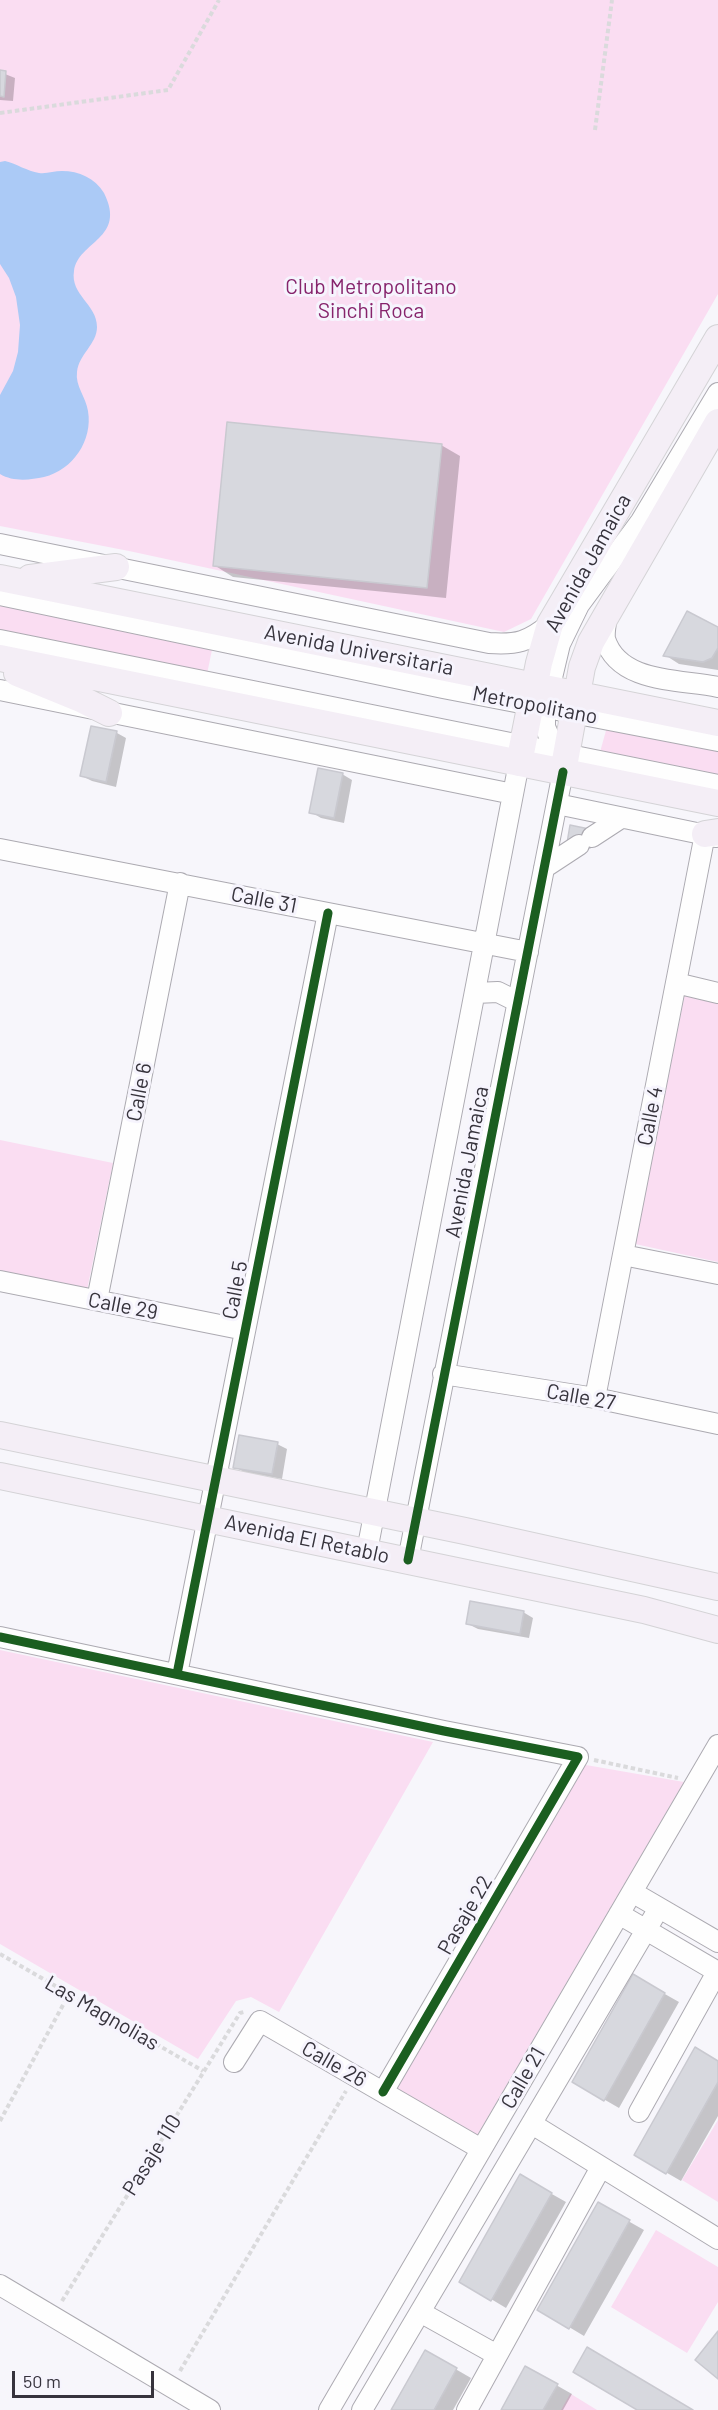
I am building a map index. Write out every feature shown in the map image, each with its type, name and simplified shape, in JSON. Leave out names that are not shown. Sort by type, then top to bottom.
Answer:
[{"type":"main road","name":"Avenida Jamaica","points":[[521,754],[540,696],[550,624],[718,338]]},
{"type":"main road","name":"Avenida Jamaica","points":[[562,759],[582,667],[591,642],[718,422]]},
{"type":"main road","points":[[4,585],[116,567]]},
{"type":"main road","name":"Avenida Universitaria","points":[[4,585],[576,703],[718,723]]},
{"type":"main road","points":[[0,658],[521,754],[562,759],[718,803]]},
{"type":"main road","points":[[0,665],[109,713]]},
{"type":"main road","name":"Avenida El Retablo","points":[[0,1435],[216,1478],[718,1587]]},
{"type":"main road","name":"Avenida El Retablo","points":[[0,1476],[644,1610],[718,1630]]},
{"type":"street","points":[[562,759],[545,727],[540,696],[560,644],[579,605],[641,521],[718,393]]},
{"type":"street","name":"Avenida Universitaria","points":[[0,544],[489,643],[511,645],[532,638],[550,624]]},
{"type":"street","points":[[607,613],[605,637],[612,653],[624,667],[645,674],[716,682]]},
{"type":"street","name":"Metropolitano","points":[[0,640],[521,754]]},
{"type":"street","points":[[0,690],[513,794]]},
{"type":"street","name":"Metropolitano","points":[[576,703],[718,741]]},
{"type":"street","name":"Avenida Jamaica","points":[[368,1551],[521,754]]},
{"type":"street","name":"Metropolitano","points":[[562,759],[718,785]]},
{"type":"street","name":"Avenida Jamaica","points":[[408,1560],[557,804],[562,759]]},
{"type":"street","points":[[557,804],[714,834]]},
{"type":"street","points":[[544,868],[621,818]]},
{"type":"street","name":"Calle 4","points":[[595,1398],[676,983],[714,834]]},
{"type":"street","name":"Calle 31","points":[[0,849],[528,952]]},
{"type":"street","name":"Calle 6","points":[[97,1300],[180,883]]},
{"type":"street","name":"Calle 5","points":[[177,1674],[327,913]]},
{"type":"street","points":[[676,983],[718,993]]},
{"type":"street","points":[[475,993],[498,992],[518,1002]]},
{"type":"street","points":[[623,1255],[718,1274]]},
{"type":"street","name":"Calle 29","points":[[0,1281],[245,1330]]},
{"type":"street","name":"Calle 27","points":[[443,1374],[595,1398],[718,1424]]},
{"type":"street","points":[[0,1637],[578,1757]]},
{"type":"street","name":"Calle 21","points":[[328,2410],[718,1745]]},
{"type":"street","name":"Pasaje 22","points":[[383,2092],[578,1757]]},
{"type":"street","points":[[632,1892],[718,1942]]},
{"type":"street","name":"Calle 21","points":[[362,2410],[659,1908]]},
{"type":"street","points":[[619,1914],[718,1972],[639,2112]]},
{"type":"street","points":[[234,2062],[260,2021]]},
{"type":"street","name":"Calle 26","points":[[260,2021],[482,2149]]},
{"type":"street","points":[[532,2124],[718,2239]]},
{"type":"street","points":[[467,2410],[601,2166]]},
{"type":"street","points":[[0,2286],[210,2410]]},
{"type":"street","points":[[420,2312],[497,2355]]},
{"type":"path","points":[[0,113],[168,90],[219,0]]},
{"type":"path","points":[[595,130],[612,0]]},
{"type":"path","points":[[578,1757],[696,1782]]},
{"type":"path","points":[[0,2121],[69,1994]]},
{"type":"path","points":[[171,2387],[355,2076]]},
{"type":"green space","name":"Club Metropolitano Sinchi Roca","points":[[0,0],[718,0],[718,294],[531,619],[504,632],[129,551],[0,526]]},
{"type":"green space","points":[[0,603],[213,645],[207,674],[0,632]]},
{"type":"green space","points":[[607,727],[718,748],[718,776],[600,752]]},
{"type":"green space","points":[[685,993],[718,1001],[718,1262],[635,1244]]},
{"type":"green space","points":[[0,1140],[113,1163],[87,1290],[0,1272]]},
{"type":"green space","points":[[0,1650],[433,1742],[279,2012],[251,1997],[236,2001],[198,2059],[0,1944]]},
{"type":"green space","points":[[580,1764],[684,1782],[475,2139],[390,2090]]},
{"type":"green space","points":[[718,2120],[718,2202],[682,2180]]},
{"type":"green space","points":[[656,2230],[718,2267],[718,2302],[687,2353],[611,2307]]},
{"type":"green space","points":[[571,2394],[597,2410],[561,2410]]},
{"type":"water","points":[[5,161],[39,173],[68,171],[86,176],[104,193],[110,220],[106,230],[77,261],[74,271],[76,287],[93,312],[97,327],[94,339],[81,360],[77,372],[88,411],[89,422],[84,443],[72,461],[64,468],[44,477],[27,479],[10,478],[0,474],[0,395],[13,371],[18,352],[20,325],[16,297],[9,278],[0,264],[0,162]]},
{"type":"building","points":[[0,70],[6,71],[4,97],[0,96]]},
{"type":"building","points":[[227,422],[442,444],[427,588],[213,566]]},
{"type":"building","points":[[687,611],[718,627],[718,648],[712,658],[703,662],[663,656]]},
{"type":"building","points":[[91,726],[117,731],[106,782],[80,776]]},
{"type":"building","points":[[318,768],[343,773],[334,818],[309,813]]},
{"type":"building","points":[[570,825],[594,830],[590,848],[567,843]]},
{"type":"building","points":[[239,1435],[278,1442],[272,1474],[233,1468]]},
{"type":"building","points":[[470,1601],[524,1611],[520,1634],[466,1624]]},
{"type":"building","points":[[633,1974],[665,1993],[604,2101],[572,2082]]},
{"type":"building","points":[[695,2047],[718,2061],[718,2082],[666,2174],[634,2155]]},
{"type":"building","points":[[520,2174],[552,2193],[491,2301],[459,2282]]},
{"type":"building","points":[[598,2202],[630,2220],[569,2329],[537,2310]]},
{"type":"building","points":[[718,2331],[718,2379],[695,2360]]},
{"type":"building","points":[[587,2347],[693,2410],[637,2410],[573,2372]]},
{"type":"building","points":[[425,2350],[457,2368],[434,2410],[391,2410]]},
{"type":"building","points":[[525,2366],[558,2384],[543,2410],[501,2410]]},
{"type":"cycle path","points":[[408,1560],[563,772]]},
{"type":"cycle path","points":[[177,1674],[328,913]]},
{"type":"cycle path","points":[[0,1637],[578,1757],[383,2092]]}]
